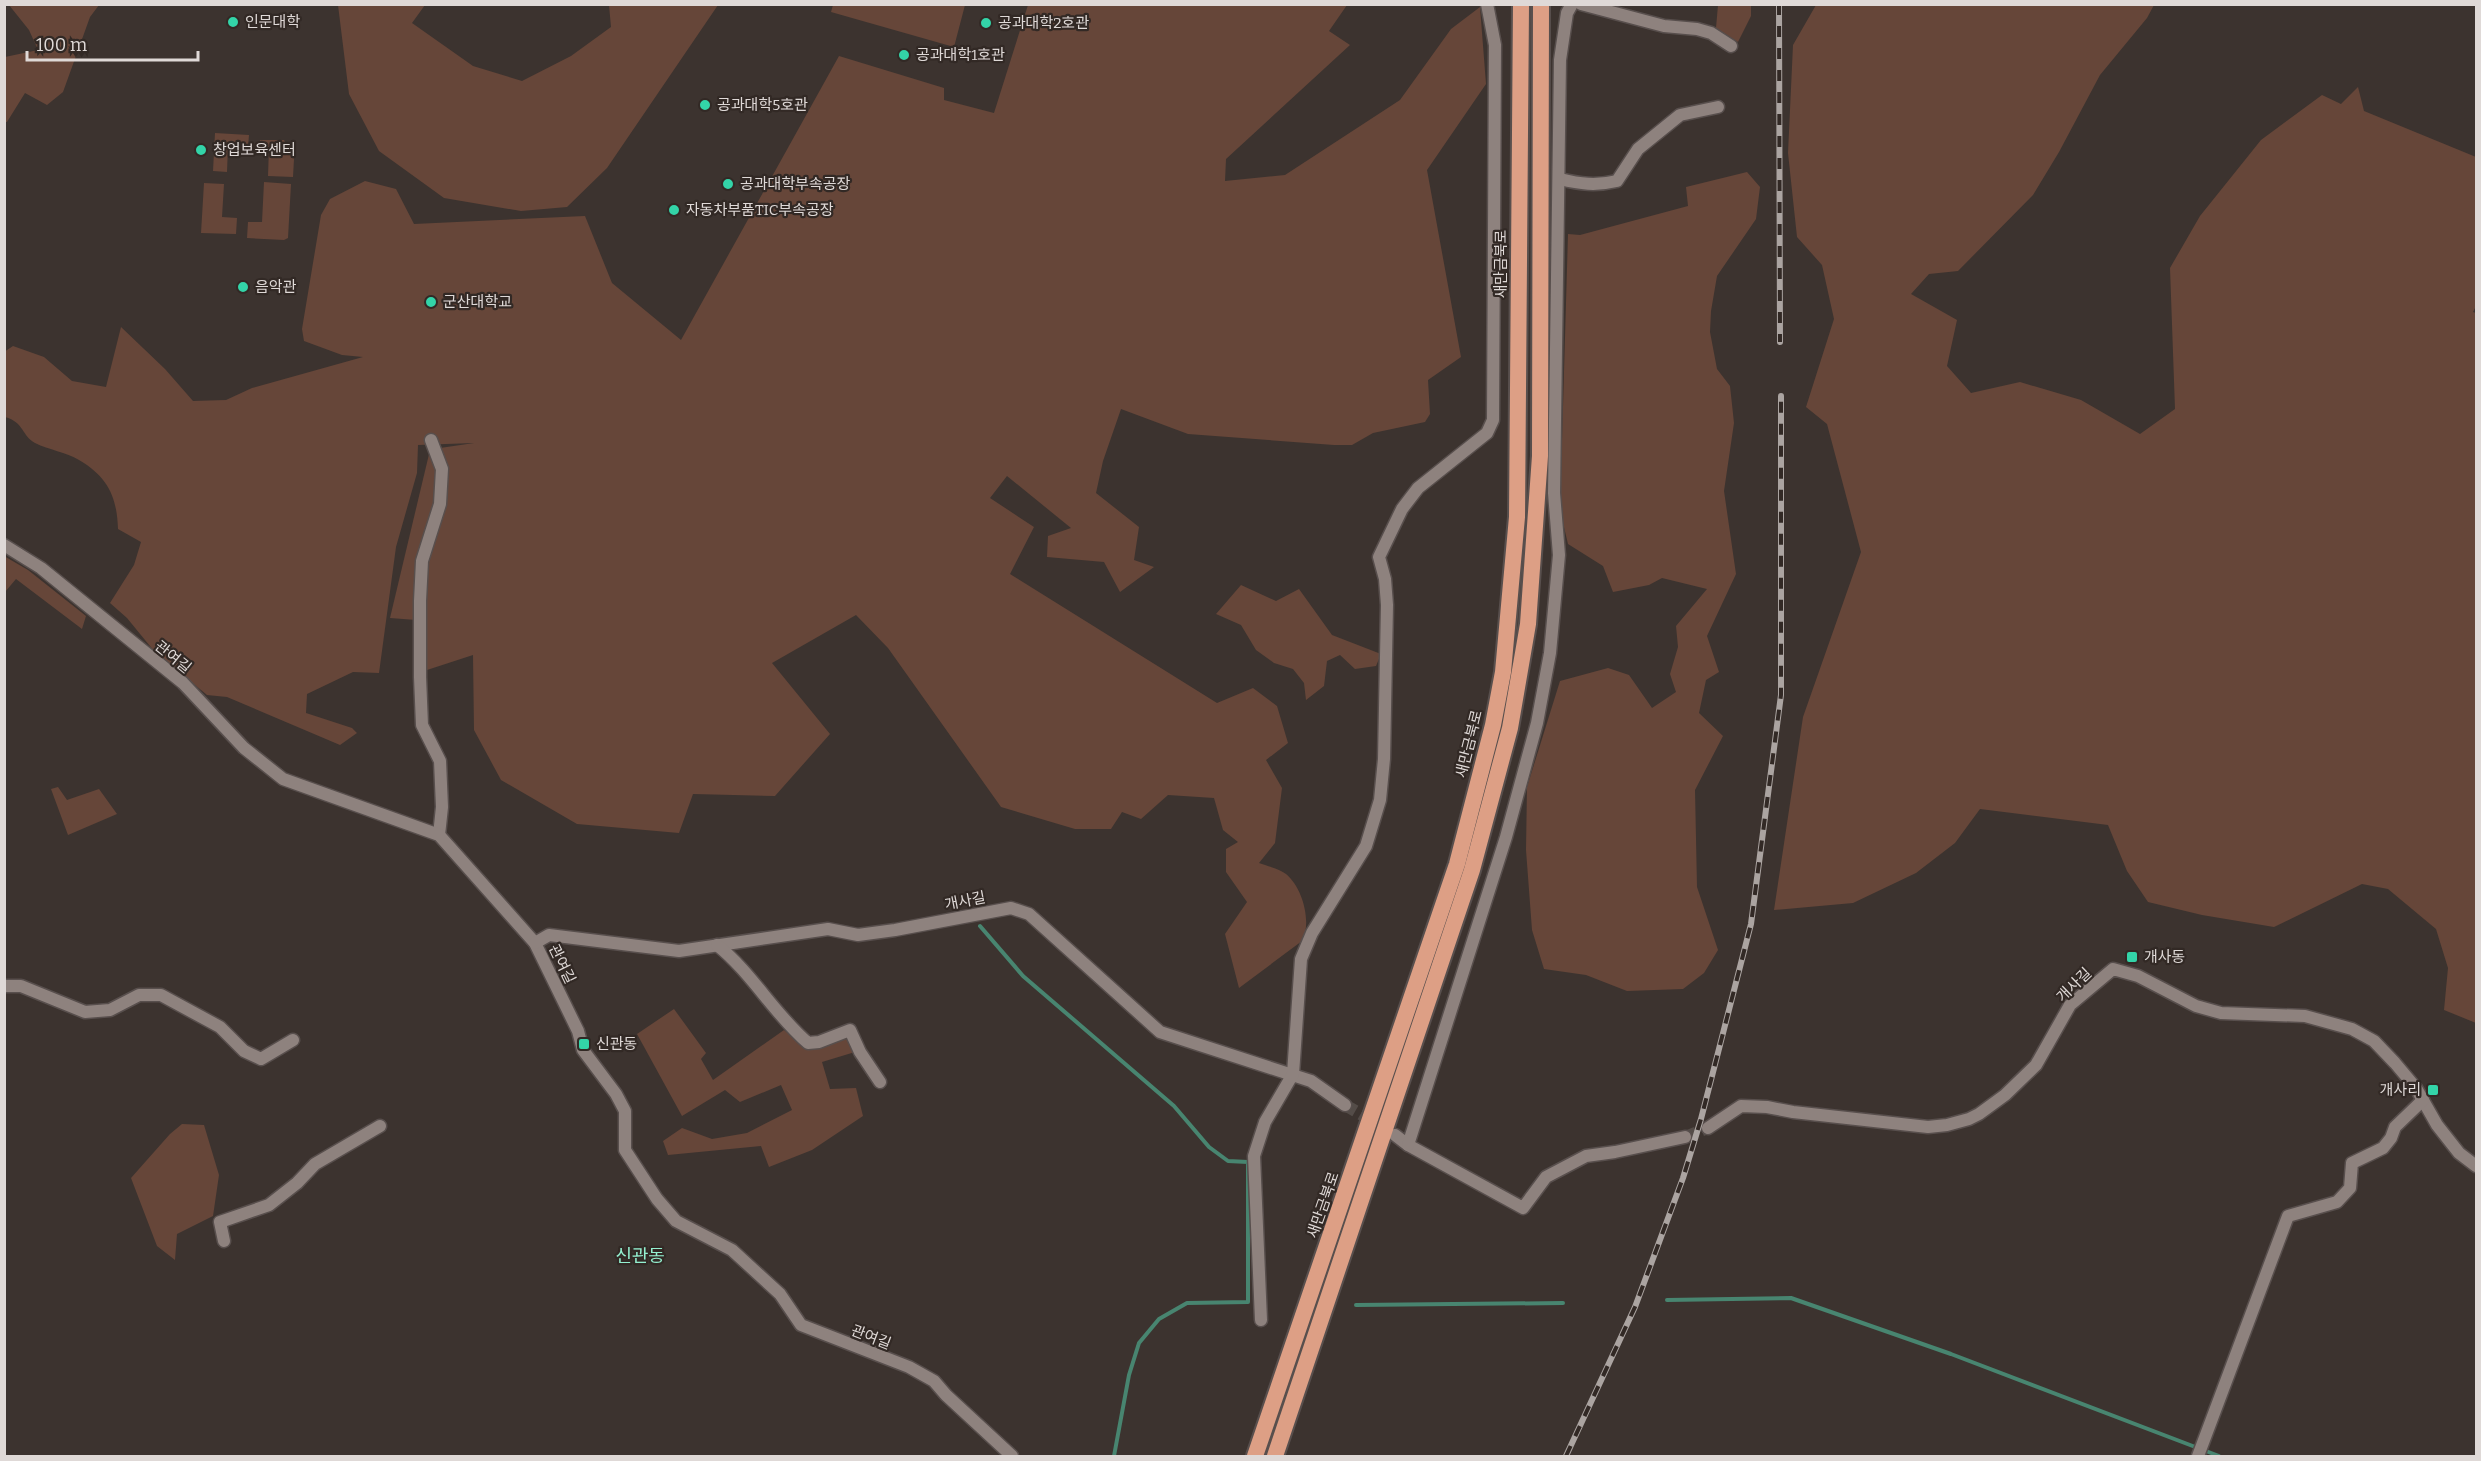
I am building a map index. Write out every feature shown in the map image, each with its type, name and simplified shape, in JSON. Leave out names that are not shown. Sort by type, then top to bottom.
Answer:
[{"type":"highway","name":"새만금북로","points":[[1255,1456],[1379,1099],[1457,864],[1493,724],[1501,682],[1517,517],[1521,4]]},
{"type":"highway","points":[[1275,1456],[1472,870],[1510,728],[1528,624],[1539,468],[1541,4]]},
{"type":"street","points":[[1261,1320],[1254,1156],[1265,1122],[1293,1074],[1301,959],[1312,933],[1366,846],[1380,800],[1384,759],[1388,605],[1385,579],[1379,557],[1402,509],[1418,488],[1488,433],[1494,420],[1495,45],[1487,4]]},
{"type":"street","points":[[1408,1145],[1506,837],[1537,723],[1550,653],[1559,555],[1554,493],[1560,60],[1567,14],[1572,4]]},
{"type":"street","points":[[1581,4],[1664,26],[1697,29],[1711,33],[1731,46]]},
{"type":"street","points":[[1560,179],[1582,185],[1601,185],[1617,181],[1638,149],[1680,115],[1718,107]]},
{"type":"street","points":[[431,440],[442,469],[440,504],[422,561],[420,677],[422,725],[440,761],[442,807],[439,835]]},
{"type":"street","name":"관여길","points":[[4,545],[41,568],[183,683],[244,748],[283,779],[439,835],[535,944],[578,1030],[583,1050],[616,1094],[625,1111],[625,1150],[657,1199],[676,1221],[732,1250],[780,1294],[801,1325],[909,1367],[934,1381],[1012,1456]]},
{"type":"street","name":"개사길","points":[[535,944],[549,935],[679,951],[828,929],[858,935],[1011,908],[1029,914],[1160,1032],[1311,1081],[1345,1105]]},
{"type":"street","points":[[717,945],[735,959],[782,1018],[808,1043],[819,1042],[849,1030],[860,1052],[880,1082]]},
{"type":"street","name":"개사길","points":[[1708,1128],[1741,1106],[1767,1107],[1928,1127],[1969,1119],[2005,1095],[2036,1065],[2070,1005],[2113,969],[2138,976],[2196,1006],[2221,1013],[2305,1016],[2352,1029],[2374,1041],[2416,1088],[2437,1125],[2459,1153],[2476,1166]]},
{"type":"street","points":[[4,986],[21,986],[85,1012],[110,1011],[139,995],[161,995],[220,1027],[244,1051],[261,1059],[293,1040]]},
{"type":"street","points":[[2199,1451],[2289,1216],[2337,1202],[2350,1188],[2352,1163],[2383,1148],[2391,1138],[2395,1127],[2424,1100]]},
{"type":"street","points":[[224,1240],[220,1222],[269,1205],[297,1183],[315,1164],[380,1126]]},
{"type":"street","points":[[1395,1135],[1408,1145],[1523,1208],[1546,1177],[1586,1156],[1685,1137]]},
{"type":"shaded area","points":[[833,4],[965,5],[954,47],[831,12]]},
{"type":"shaded area","points":[[9,5],[99,5],[90,17],[63,92],[47,105],[25,93],[5,122],[5,57],[38,50],[29,30]]},
{"type":"shaded area","points":[[338,5],[425,5],[412,23],[473,66],[522,81],[571,56],[611,27],[609,5],[718,5],[607,168],[567,207],[521,211],[444,198],[379,151],[349,94]]},
{"type":"shaded area","points":[[1028,5],[1347,5],[1329,31],[1350,45],[1226,159],[1225,181],[1285,175],[1400,100],[1451,29],[1480,7],[1486,84],[1427,170],[1461,357],[1428,380],[1430,414],[1425,422],[1373,433],[1352,445],[1334,445],[1188,434],[1121,409],[1103,461],[1096,493],[1139,527],[1134,560],[1154,567],[1120,592],[1104,562],[1047,557],[1048,536],[1071,528],[1007,476],[990,498],[1034,527],[1010,574],[1217,703],[1253,688],[1277,706],[1288,743],[1266,760],[1282,788],[1275,843],[1259,863],[1286,874],[1292,880],[1304,906],[1305,934],[1302,941],[1239,988],[1225,934],[1247,902],[1226,872],[1226,849],[1238,842],[1223,830],[1214,798],[1168,795],[1141,819],[1122,812],[1111,829],[1075,829],[1001,807],[888,648],[856,615],[772,663],[830,734],[775,796],[693,794],[679,833],[577,824],[501,780],[474,730],[473,655],[427,670],[423,597],[428,554],[443,510],[448,473],[440,448],[474,443],[418,445],[417,473],[396,547],[379,673],[353,672],[307,694],[306,713],[352,728],[357,733],[340,745],[227,697],[207,695],[154,651],[127,618],[110,603],[134,565],[141,542],[118,529],[116,507],[104,481],[97,473],[74,457],[35,443],[16,422],[5,417],[4,352],[13,346],[44,357],[72,381],[106,387],[121,327],[165,369],[193,401],[226,400],[252,388],[363,357],[342,355],[304,341],[302,329],[321,215],[330,199],[365,181],[396,189],[414,224],[585,216],[612,283],[681,340],[839,56],[944,88],[944,100],[994,113]]},
{"type":"shaded area","points":[[1718,5],[1751,5],[1751,16],[1738,42],[1716,28]]},
{"type":"shaded area","points":[[1816,5],[2154,5],[2147,18],[2100,75],[2033,195],[1958,271],[1929,274],[1911,294],[1957,320],[1947,366],[1971,393],[2020,382],[2081,400],[2140,434],[2175,409],[2170,268],[2200,216],[2261,140],[2322,95],[2341,104],[2358,87],[2364,111],[2476,157],[2476,306],[2473,312],[2476,313],[2476,1023],[2444,1010],[2448,968],[2436,929],[2388,889],[2362,884],[2274,927],[2202,915],[2148,902],[2127,871],[2108,825],[1980,809],[1955,843],[1916,873],[1853,903],[1774,910],[1803,717],[1861,552],[1827,424],[1806,407],[1834,319],[1822,265],[1797,237],[1788,153],[1793,45]]},
{"type":"shaded area","points":[[215,133],[249,135],[248,147],[228,146],[227,172],[213,171]]},
{"type":"shaded area","points":[[260,140],[284,140],[294,159],[293,177],[268,176],[269,147],[259,147]]},
{"type":"shaded area","points":[[1747,172],[1760,187],[1756,219],[1717,276],[1710,332],[1717,369],[1730,386],[1734,423],[1724,491],[1736,574],[1707,636],[1719,672],[1706,680],[1699,713],[1723,736],[1695,790],[1697,887],[1718,950],[1704,973],[1683,989],[1627,991],[1586,975],[1544,969],[1532,930],[1526,850],[1527,787],[1560,681],[1608,668],[1629,675],[1652,708],[1676,692],[1670,674],[1678,647],[1676,626],[1707,589],[1662,578],[1649,585],[1613,592],[1603,566],[1568,544],[1560,510],[1568,234],[1580,235],[1688,206],[1686,187]]},
{"type":"shaded area","points":[[264,182],[291,184],[288,238],[284,240],[247,238],[248,222],[262,222]]},
{"type":"shaded area","points":[[204,183],[224,184],[222,217],[237,218],[236,234],[201,233]]},
{"type":"shaded area","points":[[430,450],[438,474],[436,502],[416,620],[390,618]]},
{"type":"shaded area","points":[[4,556],[28,570],[86,616],[82,629],[16,579],[5,592]]},
{"type":"shaded area","points":[[1241,585],[1276,601],[1299,589],[1332,635],[1381,654],[1376,666],[1355,669],[1340,655],[1327,661],[1324,686],[1306,700],[1304,683],[1293,669],[1274,663],[1256,650],[1241,625],[1216,614]]},
{"type":"shaded area","points":[[58,787],[67,800],[99,789],[117,814],[68,835],[51,789]]},
{"type":"shaded area","points":[[674,1009],[706,1053],[701,1059],[713,1080],[784,1030],[810,1050],[847,1035],[855,1052],[822,1062],[830,1089],[856,1088],[863,1116],[812,1150],[769,1167],[761,1146],[668,1155],[663,1141],[682,1128],[712,1139],[747,1133],[792,1110],[781,1085],[740,1102],[725,1090],[682,1116],[637,1034]]},
{"type":"shaded area","points":[[182,1124],[204,1125],[219,1175],[213,1216],[177,1234],[175,1260],[157,1246],[131,1178],[170,1134]]},
{"type":"waterway","points":[[980,926],[1023,976],[1174,1106],[1209,1147],[1228,1161],[1248,1162],[1248,1302],[1187,1303],[1159,1319],[1139,1343],[1129,1375],[1114,1456]]},
{"type":"waterway","points":[[1667,1300],[1791,1298],[1951,1354],[2219,1456]]},
{"type":"waterway","points":[[1356,1305],[1563,1303]]},
{"type":"tunnel","points":[[1345,1105],[1376,1123]]},
{"type":"tunnel","points":[[1685,1137],[1708,1128]]},
{"type":"railway","points":[[1779,4],[1780,342]]},
{"type":"railway","points":[[1566,1456],[1635,1307],[1683,1178],[1701,1119],[1751,924],[1781,695],[1781,396]]},
{"type":"place","name":"인문대학","points":[[233,22]]},
{"type":"place","name":"공과대학2호관","points":[[986,23]]},
{"type":"place","name":"공과대학1호관","points":[[904,55]]},
{"type":"place","name":"공과대학5호관","points":[[705,105]]},
{"type":"place","name":"창업보육센터","points":[[201,150]]},
{"type":"place","name":"공과대학부속공장","points":[[728,184]]},
{"type":"place","name":"자동차부품TIC부속공장","points":[[674,210]]},
{"type":"place","name":"음악관","points":[[243,287]]},
{"type":"place","name":"군산대학교","points":[[431,302]]},
{"type":"place","name":"개사동","points":[[2132,957]]},
{"type":"place","name":"신관동","points":[[584,1044]]},
{"type":"place","name":"개사리","points":[[2433,1090]]},
{"type":"district","name":"신관동","points":[[640,1256]]}]
